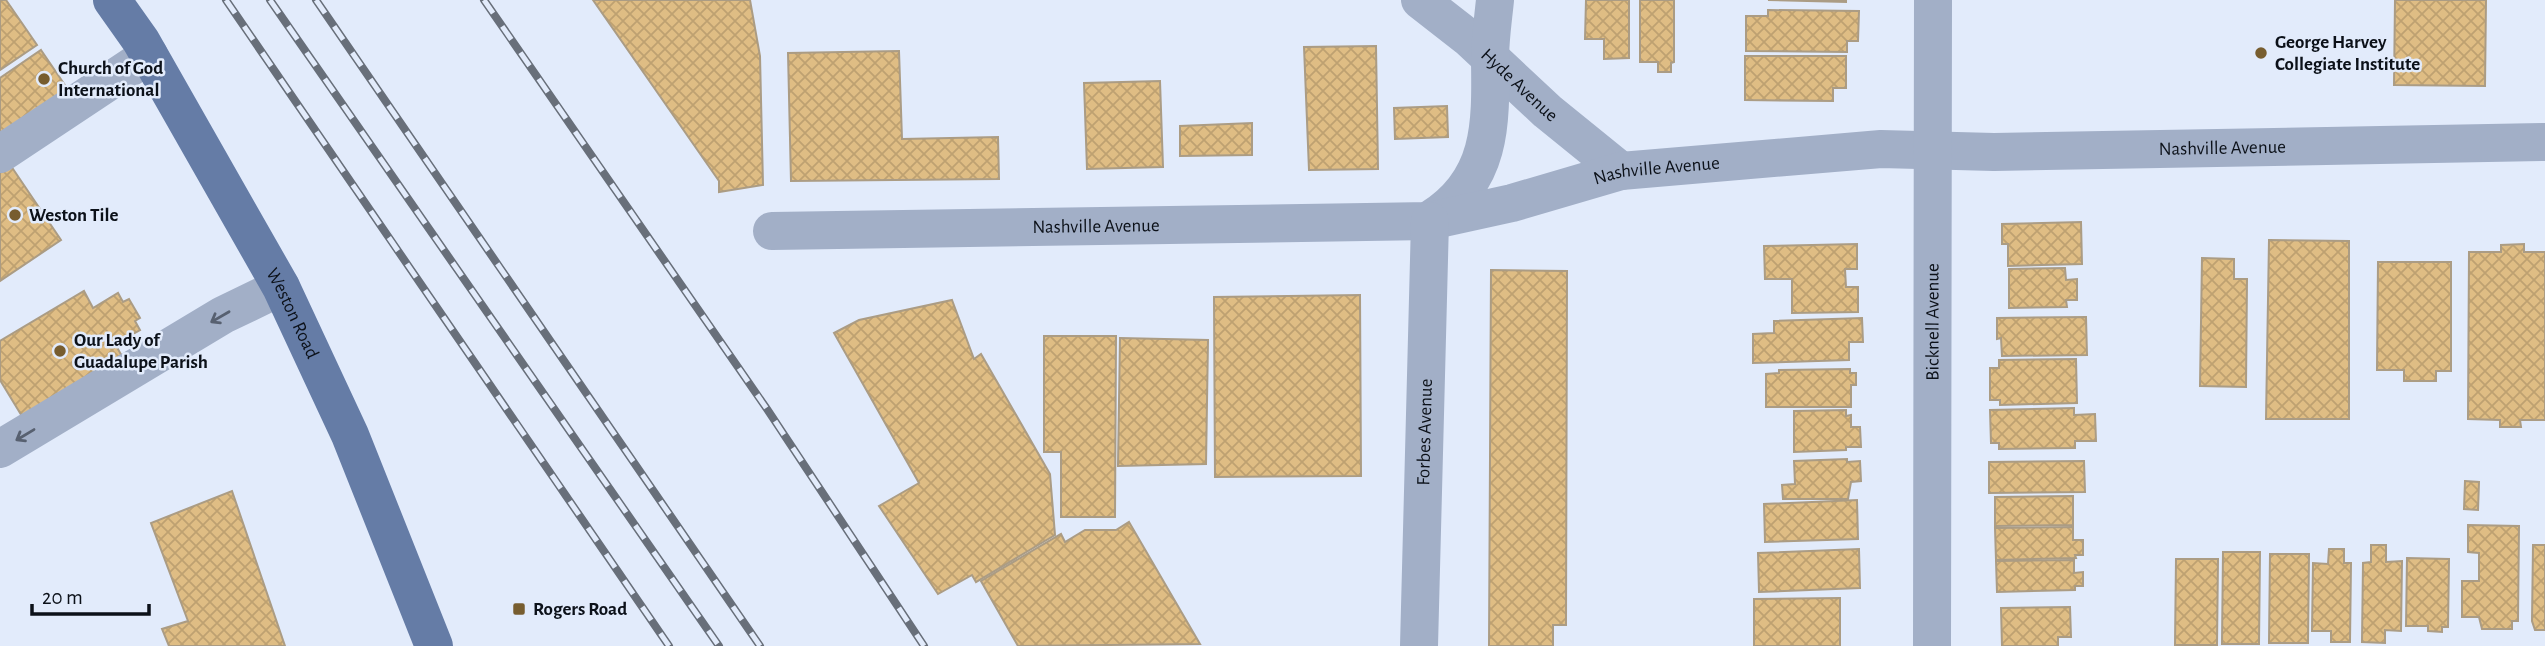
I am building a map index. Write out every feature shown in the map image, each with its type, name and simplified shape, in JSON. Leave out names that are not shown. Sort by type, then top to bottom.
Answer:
[{"type":"main road","name":"Weston Road","points":[[111,0],[149,55],[281,286],[350,435],[434,646]]},
{"type":"street","name":"Hyde Avenue","points":[[1420,0],[1547,111],[1621,171]]},
{"type":"street","points":[[1430,220],[1453,206],[1463,195],[1481,159],[1491,113],[1490,59],[1495,0]]},
{"type":"street","name":"Bicknell Avenue","points":[[1932,646],[1933,0]]},
{"type":"street","points":[[0,154],[149,55]]},
{"type":"street","name":"Nashville Avenue","points":[[772,231],[1430,220],[1512,202],[1621,171],[1881,149],[1994,152],[2545,142]]},
{"type":"street","name":"Forbes Avenue","points":[[1419,646],[1430,220]]},
{"type":"street","points":[[0,449],[223,315],[281,286]]},
{"type":"building","points":[[0,0],[6,0],[37,45],[0,70]]},
{"type":"building","points":[[593,0],[750,0],[760,56],[763,185],[719,192],[719,181]]},
{"type":"building","points":[[1586,0],[1629,0],[1629,58],[1604,59],[1604,39],[1585,39]]},
{"type":"building","points":[[1640,0],[1674,0],[1674,62],[1671,63],[1671,72],[1658,72],[1658,62],[1640,62]]},
{"type":"building","points":[[1768,0],[1846,0],[1846,2]]},
{"type":"building","name":"George Harvey Collegiate Institute","points":[[2395,0],[2486,0],[2485,86],[2394,85]]},
{"type":"building","points":[[1768,10],[1859,11],[1858,41],[1847,41],[1847,52],[1746,51],[1746,16],[1768,16]]},
{"type":"building","points":[[1376,46],[1378,169],[1309,170],[1304,47]]},
{"type":"building","points":[[41,50],[71,94],[0,142],[0,78]]},
{"type":"building","points":[[899,51],[902,139],[998,137],[999,179],[791,181],[788,53]]},
{"type":"building","points":[[1745,56],[1846,56],[1846,88],[1833,88],[1833,101],[1745,100]]},
{"type":"building","points":[[1160,81],[1163,167],[1087,169],[1084,83]]},
{"type":"building","points":[[1447,106],[1448,137],[1395,139],[1394,108]]},
{"type":"building","points":[[1252,123],[1252,155],[1180,156],[1180,126]]},
{"type":"building","points":[[11,166],[61,240],[0,281],[0,173]]},
{"type":"building","points":[[2081,222],[2082,264],[2008,266],[2008,244],[2002,244],[2002,224]]},
{"type":"building","points":[[2269,240],[2349,241],[2349,419],[2266,419]]},
{"type":"building","points":[[1857,244],[1857,269],[1845,269],[1846,287],[1858,287],[1858,312],[1792,313],[1792,279],[1765,279],[1764,246]]},
{"type":"building","points":[[2524,244],[2524,252],[2545,252],[2545,420],[2520,420],[2521,427],[2500,427],[2500,420],[2468,419],[2469,252],[2501,252],[2501,245]]},
{"type":"building","points":[[2202,258],[2234,259],[2234,279],[2247,279],[2246,387],[2200,386]]},
{"type":"building","points":[[2378,262],[2451,262],[2451,371],[2436,371],[2436,381],[2404,381],[2404,370],[2377,370]]},
{"type":"building","points":[[2065,268],[2066,280],[2077,279],[2077,300],[2066,300],[2067,307],[2009,308],[2009,269]]},
{"type":"building","points":[[1491,270],[1567,271],[1566,625],[1553,625],[1553,646],[1489,646]]},
{"type":"building","name":"Our Lady of Guadalupe Parish","points":[[84,291],[93,308],[118,293],[123,302],[129,299],[140,318],[135,321],[140,330],[115,344],[123,358],[23,418],[0,380],[0,341]]},
{"type":"building","points":[[1360,295],[1361,476],[1215,477],[1214,297]]},
{"type":"building","points":[[952,300],[974,359],[981,354],[1050,474],[1055,535],[976,582],[972,575],[938,594],[879,506],[919,483],[834,333],[859,320]]},
{"type":"building","points":[[2086,317],[2087,355],[2002,356],[2001,338],[1997,339],[1997,318]]},
{"type":"building","points":[[1862,318],[1863,342],[1849,342],[1849,360],[1753,363],[1753,334],[1774,333],[1774,321]]},
{"type":"building","points":[[1044,336],[1116,336],[1115,517],[1061,517],[1061,452],[1044,452]]},
{"type":"building","points":[[1120,338],[1208,340],[1206,464],[1118,466]]},
{"type":"building","points":[[2076,359],[2077,403],[2000,405],[2000,400],[1990,400],[1990,368],[1999,368],[1999,360]]},
{"type":"building","points":[[1850,369],[1850,373],[1856,373],[1856,385],[1851,385],[1851,407],[1766,407],[1766,374],[1779,373],[1779,370]]},
{"type":"building","points":[[2074,408],[2074,415],[2095,414],[2096,441],[2075,441],[2075,448],[1999,449],[1999,443],[1991,443],[1990,410]]},
{"type":"building","points":[[1846,410],[1846,416],[1851,415],[1851,427],[1860,427],[1861,447],[1794,452],[1794,411]]},
{"type":"building","points":[[1847,459],[1847,462],[1860,461],[1861,481],[1851,482],[1848,499],[1783,499],[1782,485],[1795,484],[1794,461]]},
{"type":"building","points":[[2084,461],[2085,492],[1989,493],[1989,462]]},
{"type":"building","points":[[2465,481],[2479,482],[2478,510],[2464,509]]},
{"type":"building","points":[[232,491],[285,646],[169,646],[162,629],[188,621],[151,523]]},
{"type":"building","points":[[2073,496],[2073,525],[1995,526],[1995,497]]},
{"type":"building","points":[[1857,500],[1858,539],[1765,542],[1764,504]]},
{"type":"building","points":[[1129,522],[1200,644],[1018,646],[981,581],[1061,534],[1065,542],[1085,530],[1116,530]]},
{"type":"building","points":[[2468,525],[2519,526],[2518,621],[2512,621],[2512,629],[2482,629],[2479,617],[2462,617],[2462,581],[2479,581],[2479,553],[2468,552]]},
{"type":"building","points":[[2073,527],[2073,540],[2083,540],[2083,555],[2075,555],[2076,558],[1996,560],[1995,528]]},
{"type":"building","points":[[2371,545],[2386,545],[2386,562],[2402,561],[2401,631],[2385,630],[2385,643],[2362,642],[2363,563],[2371,562]]},
{"type":"building","points":[[2533,545],[2545,545],[2545,630],[2535,630],[2532,621]]},
{"type":"building","points":[[1859,549],[1860,588],[1759,592],[1758,553]]},
{"type":"building","points":[[2329,549],[2344,549],[2344,563],[2351,563],[2350,642],[2331,642],[2331,631],[2312,631],[2313,563],[2328,564]]},
{"type":"building","points":[[2223,552],[2260,552],[2259,644],[2222,644]]},
{"type":"building","points":[[2270,554],[2309,554],[2308,643],[2269,643]]},
{"type":"building","points":[[2407,558],[2449,559],[2448,627],[2442,627],[2442,632],[2428,631],[2428,626],[2406,626]]},
{"type":"building","points":[[2176,559],[2218,559],[2217,645],[2175,645]]},
{"type":"building","points":[[2074,560],[2074,573],[2083,572],[2083,586],[2075,586],[2075,590],[1997,592],[1996,561]]},
{"type":"building","points":[[1840,598],[1840,646],[1754,646],[1754,599]]},
{"type":"building","points":[[2070,607],[2071,637],[2058,637],[2058,646],[2002,646],[2001,608]]},
{"type":"railway","points":[[226,0],[669,646]]},
{"type":"railway","points":[[270,0],[719,646]]},
{"type":"railway","points":[[316,0],[760,646]]},
{"type":"railway","points":[[484,0],[767,409],[924,646]]},
{"type":"place","name":"George Harvey Collegiate Institute","points":[[2261,53]]},
{"type":"place","name":"Church of God International","points":[[44,79]]},
{"type":"place","name":"Weston Tile","points":[[15,215]]},
{"type":"place","name":"Our Lady of Guadalupe Parish","points":[[60,351]]},
{"type":"place","name":"Rogers Road","points":[[519,609]]}]
